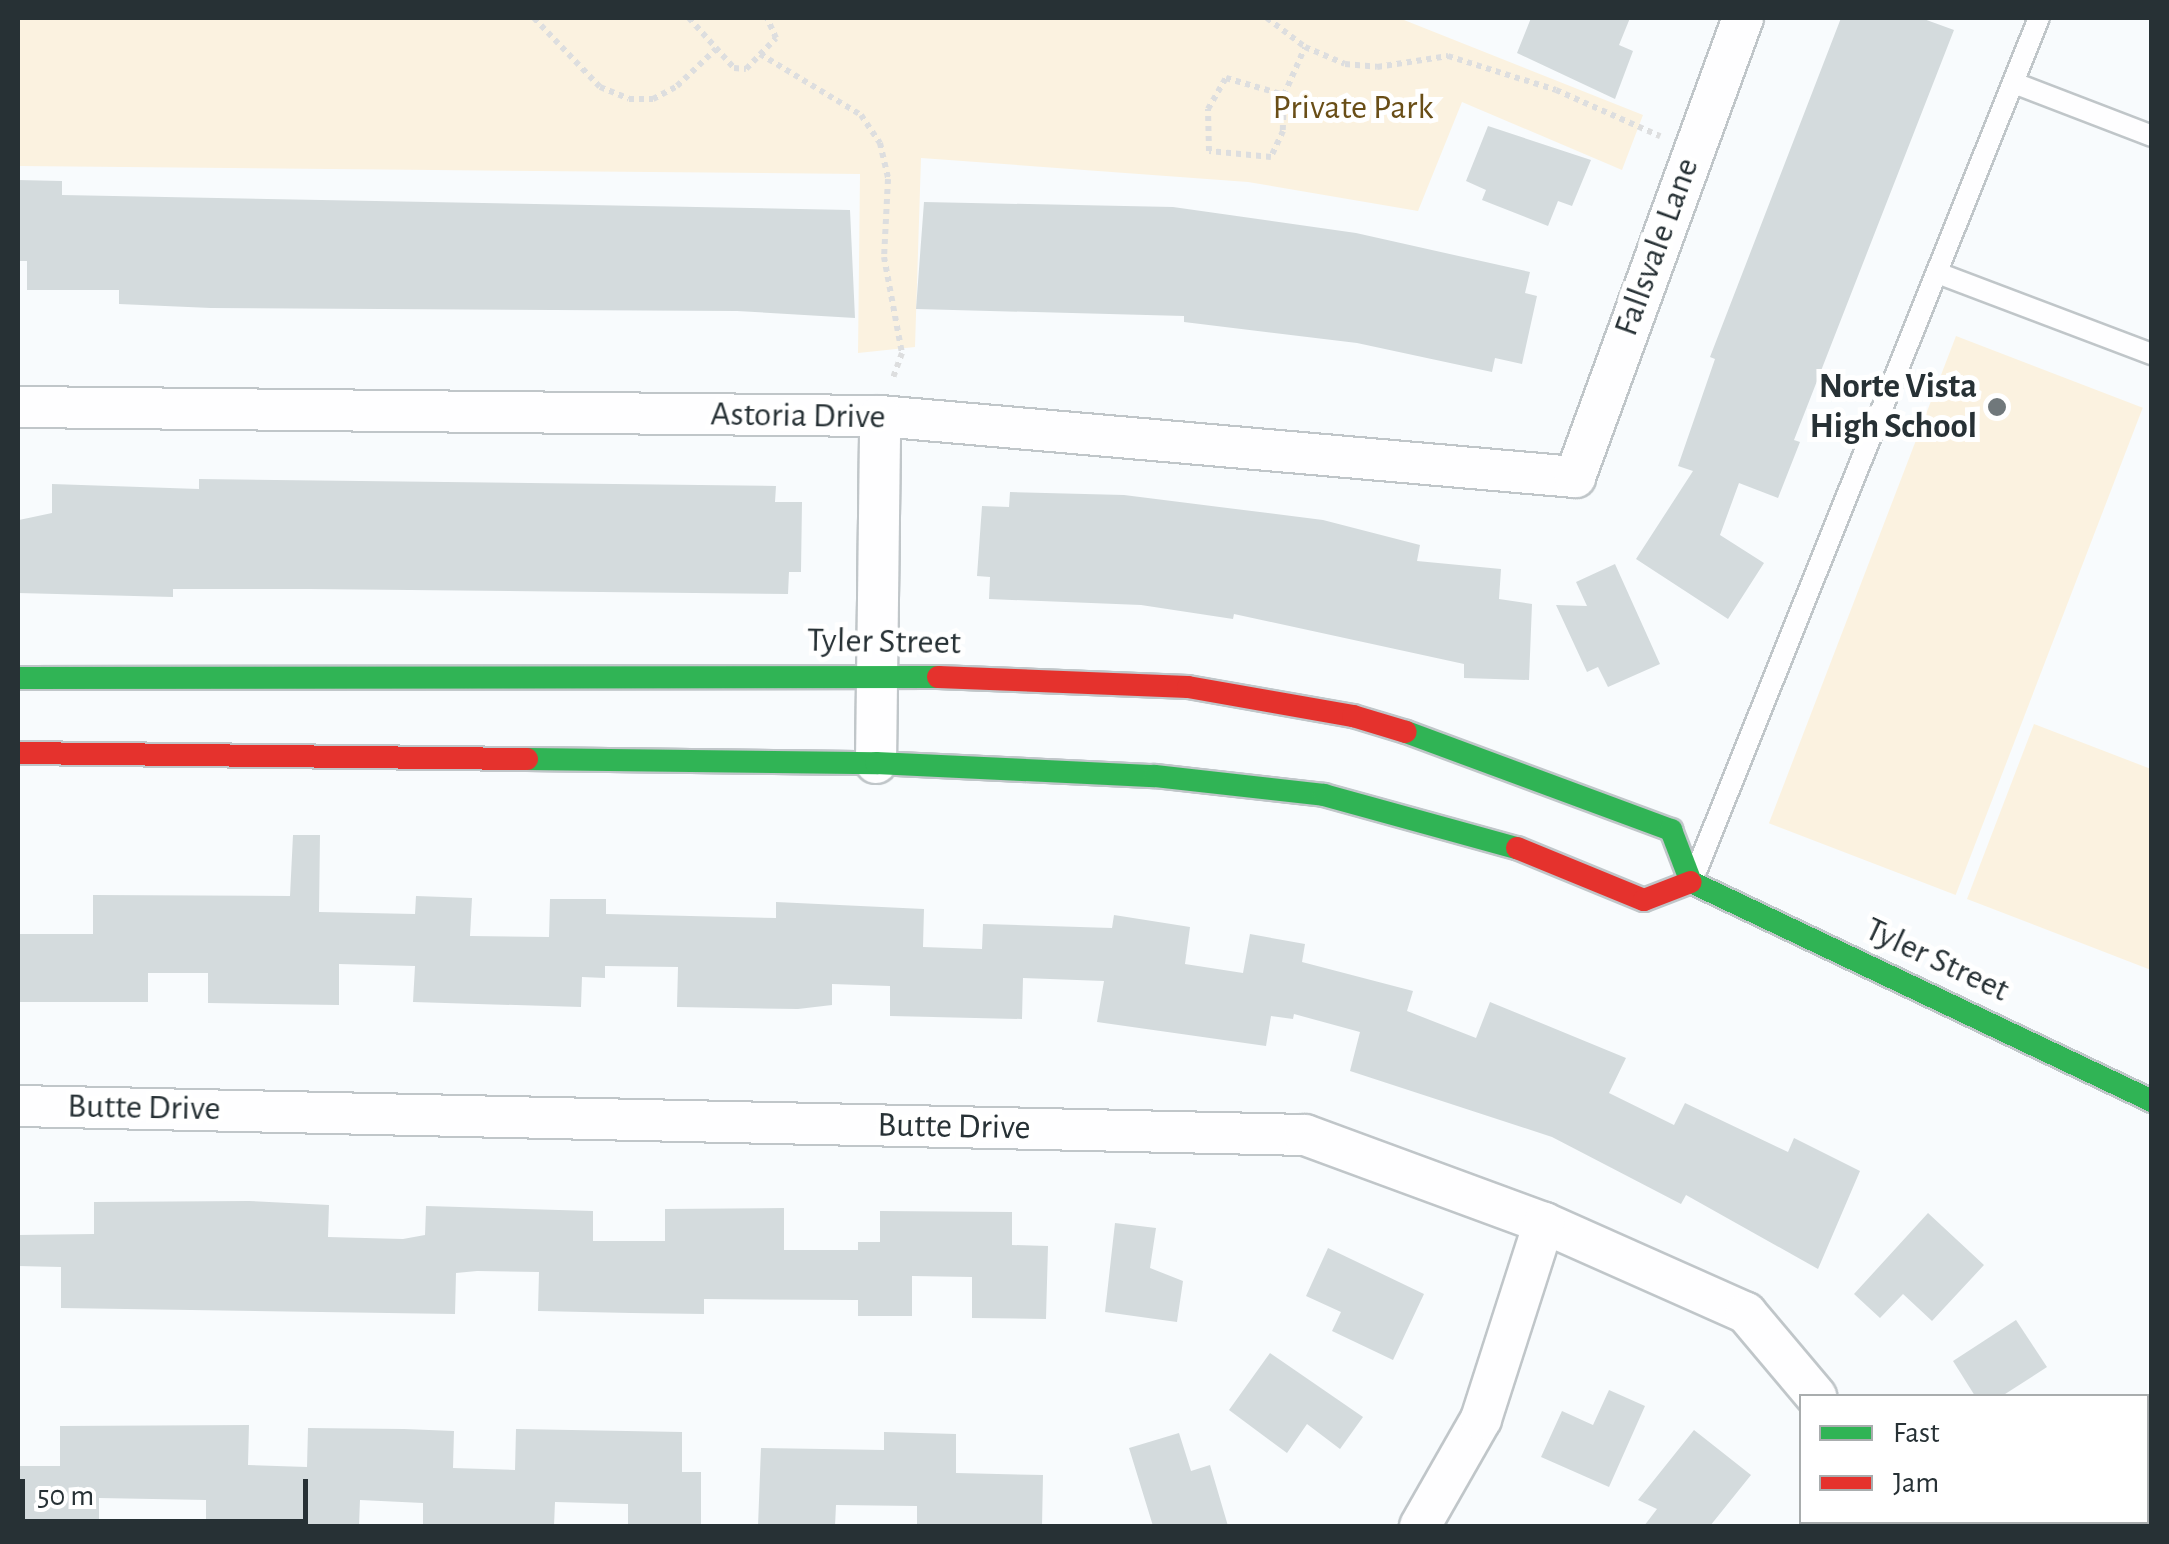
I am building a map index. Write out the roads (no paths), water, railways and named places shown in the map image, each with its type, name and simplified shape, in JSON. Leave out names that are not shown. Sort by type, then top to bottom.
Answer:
[{"type":"main road","name":"Tyler Street","points":[[18,678],[879,675],[1188,687],[1352,716],[1486,757],[1670,830],[1692,882],[2152,1101]]},
{"type":"main road","points":[[18,753],[876,762],[1155,776],[1324,795],[1482,834],[1644,900],[1692,882]]},
{"type":"street","name":"Fallsvale Lane","points":[[1575,477],[1691,151],[1743,18]]},
{"type":"street","name":"Astoria Drive","points":[[18,407],[880,416],[1575,477]]},
{"type":"street","points":[[876,762],[880,416]]},
{"type":"street","name":"Butte Drive","points":[[18,1106],[1306,1135],[1544,1224],[1746,1312],[1814,1394]]},
{"type":"street","points":[[1420,1526],[1481,1419],[1544,1224]]},
{"type":"lane","points":[[1692,882],[1940,274],[2039,18]]},
{"type":"lane","points":[[2014,84],[2152,136]]},
{"type":"lane","points":[[1940,274],[2152,354]]},
{"type":"place","name":"Norte Vista High School","points":[[1997,407]]},
{"type":"park label","name":"Private Park","points":[[1353,108]]}]
